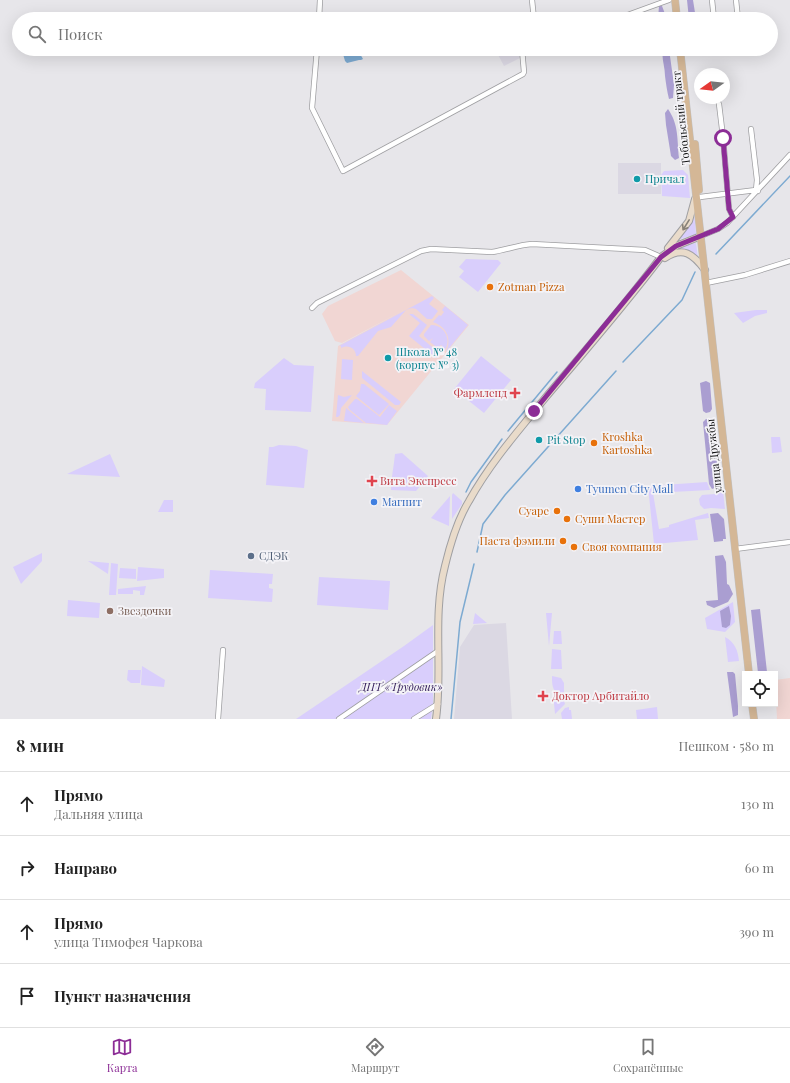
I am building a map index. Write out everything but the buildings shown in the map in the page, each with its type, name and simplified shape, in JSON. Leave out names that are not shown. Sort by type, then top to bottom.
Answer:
[{"type":"main road","points":[[675,0],[676,12]]},
{"type":"main road","points":[[680,0],[681,12]]},
{"type":"main road","name":"Тобольский тракт","points":[[681,56],[688,108],[701,236]]},
{"type":"main road","name":"Тобольский тракт","points":[[685,56],[688,108]]},
{"type":"main road","points":[[436,719],[438,704],[439,601],[445,565],[457,528],[468,502],[482,479],[511,440],[688,224],[698,198]]},
{"type":"main road","points":[[661,257],[676,246],[701,236]]},
{"type":"main road","name":"улица Дружбы","points":[[701,236],[749,671]]},
{"type":"main road","points":[[654,267],[672,254],[685,252],[694,257],[705,270]]},
{"type":"main road","points":[[752,707],[754,719]]},
{"type":"street","points":[[319,12],[320,0]]},
{"type":"street","points":[[532,0],[533,12]]},
{"type":"street","points":[[636,12],[669,0]]},
{"type":"street","points":[[712,0],[713,12]]},
{"type":"street","points":[[736,0],[737,12]]},
{"type":"street","points":[[316,56],[312,108],[343,171],[523,74],[523,56]]},
{"type":"street","points":[[719,104],[729,209],[733,217]]},
{"type":"street","points":[[751,129],[757,190]]},
{"type":"street","points":[[701,236],[718,229],[733,217],[790,155]]},
{"type":"street","points":[[698,198],[757,190]]},
{"type":"street","points":[[312,308],[317,303],[421,251],[431,249],[492,252],[519,245],[532,244],[645,250],[661,257]]},
{"type":"street","points":[[706,283],[745,275],[790,261]]},
{"type":"street","points":[[735,549],[790,542]]},
{"type":"street","points":[[218,719],[223,650]]},
{"type":"street","points":[[339,719],[438,651]]},
{"type":"street","points":[[414,719],[438,704]]},
{"type":"shaded area","points":[[687,0],[693,0],[695,12],[688,12]]},
{"type":"shaded area","points":[[659,6],[662,6],[664,12],[659,12]]},
{"type":"shaded area","points":[[499,56],[520,56],[520,58],[504,66]]},
{"type":"shaded area","points":[[663,56],[670,56],[674,85],[673,98],[669,99],[666,85]]},
{"type":"shaded area","points":[[668,109],[672,115],[677,132],[679,158],[675,160],[671,156],[666,125],[665,113]]},
{"type":"shaded area","points":[[618,163],[661,163],[661,194],[618,194]]},
{"type":"shaded area","points":[[401,270],[469,325],[387,425],[332,421],[338,346],[404,310],[342,343],[335,341],[322,314],[328,306]]},
{"type":"shaded area","points":[[706,381],[710,383],[712,409],[710,412],[706,413],[703,411],[700,383]]},
{"type":"shaded area","points":[[706,419],[710,419],[713,423],[720,479],[718,486],[712,489],[709,484],[703,422]]},
{"type":"shaded area","points":[[718,513],[724,519],[726,539],[723,539],[723,541],[714,542],[710,514]]},
{"type":"shaded area","points":[[723,555],[726,562],[727,584],[729,585],[733,594],[728,602],[714,608],[707,605],[706,601],[718,600],[715,556]]},
{"type":"shaded area","points":[[729,606],[731,616],[730,625],[726,628],[722,627],[720,611]]},
{"type":"shaded area","points":[[760,609],[767,671],[758,671],[751,610]]},
{"type":"shaded area","points":[[506,623],[512,719],[454,719],[460,647],[474,625]]},
{"type":"shaded area","points":[[727,672],[733,672],[735,674],[738,715],[733,717]]},
{"type":"shaded area","points":[[790,678],[790,719],[777,719],[778,680]]},
{"type":"green space","points":[[683,170],[688,175],[690,198],[662,196],[661,175],[664,171]]},
{"type":"green space","points":[[694,213],[696,234],[678,240],[691,223]]},
{"type":"green space","points":[[696,243],[698,258],[671,253],[687,245]]},
{"type":"green space","points":[[466,259],[498,260],[501,263],[478,292],[459,277],[464,271],[459,267]]},
{"type":"green space","points":[[432,296],[434,298],[429,304],[438,311],[432,319],[427,319],[416,309],[412,308],[406,310],[391,327],[378,331],[358,356],[356,356],[353,349],[346,346],[341,348],[341,346],[339,346]]},
{"type":"green space","points":[[445,306],[468,325],[446,352],[448,347],[447,334],[442,327],[433,322],[444,312],[442,310]]},
{"type":"green space","points":[[767,310],[767,313],[755,316],[743,323],[734,313]]},
{"type":"green space","points":[[409,314],[413,314],[427,325],[419,336],[438,352],[439,355],[436,358],[409,336],[420,323]]},
{"type":"green space","points":[[431,325],[440,328],[446,334],[447,343],[443,352],[439,349],[442,345],[438,348],[430,342],[433,338],[429,341],[424,336]]},
{"type":"green space","points":[[481,356],[511,380],[484,413],[454,389]]},
{"type":"green space","points":[[284,358],[294,365],[314,366],[311,412],[265,410],[266,389],[254,388],[255,383]]},
{"type":"green space","points":[[342,359],[353,360],[352,380],[341,379]]},
{"type":"green space","points":[[362,371],[401,402],[399,405],[395,405],[362,378]]},
{"type":"green space","points":[[361,384],[364,384],[389,404],[379,415],[356,396],[360,391]]},
{"type":"green space","points":[[338,395],[344,397],[352,395],[341,408],[340,415],[336,417]]},
{"type":"green space","points":[[355,399],[380,417],[389,405],[397,411],[387,425],[366,423],[348,407]]},
{"type":"green space","points":[[346,408],[364,423],[344,421]]},
{"type":"green space","points":[[771,437],[780,437],[782,452],[772,453]]},
{"type":"green space","points":[[279,445],[296,446],[308,450],[304,488],[266,485],[269,447]]},
{"type":"green space","points":[[402,453],[428,476],[416,491],[391,490],[395,454]]},
{"type":"green space","points":[[110,454],[120,477],[67,474]]},
{"type":"green space","points":[[707,482],[710,490],[653,493],[659,529],[669,527],[669,525],[708,513],[709,518],[695,520],[698,540],[654,544],[648,486]]},
{"type":"green space","points":[[723,490],[725,509],[704,509],[700,505],[699,499],[702,495],[715,494]]},
{"type":"green space","points":[[453,493],[462,501],[462,504],[452,519],[452,495]]},
{"type":"green space","points":[[450,496],[449,526],[431,518]]},
{"type":"green space","points":[[164,500],[173,500],[173,512],[158,512]]},
{"type":"green space","points":[[42,553],[42,561],[21,584],[13,567]]},
{"type":"green space","points":[[88,561],[109,563],[108,574]]},
{"type":"green space","points":[[111,563],[118,564],[116,595],[109,595]]},
{"type":"green space","points":[[138,567],[164,569],[164,578],[137,581]]},
{"type":"green space","points":[[120,568],[136,569],[136,579],[119,578]]},
{"type":"green space","points":[[210,570],[273,574],[272,584],[269,584],[269,588],[273,589],[272,602],[208,598]]},
{"type":"green space","points":[[319,577],[390,581],[388,610],[317,605]]},
{"type":"green space","points":[[146,586],[144,595],[140,595],[140,591],[133,590],[133,594],[118,594],[118,589]]},
{"type":"green space","points":[[68,600],[100,603],[99,618],[67,616]]},
{"type":"green space","points":[[733,602],[735,622],[725,632],[707,629],[705,618]]},
{"type":"green space","points":[[475,613],[487,623],[473,624]]},
{"type":"green space","points":[[546,613],[552,613],[549,646]]},
{"type":"green space","name":"ДНТ «Трудовик»","points":[[433,625],[433,703],[431,719],[296,719],[404,646]]},
{"type":"green space","points":[[554,631],[561,631],[562,644],[553,644]]},
{"type":"green space","points":[[725,637],[731,641],[735,647],[739,661],[728,662]]},
{"type":"green space","points":[[552,649],[561,650],[562,669],[551,669]]},
{"type":"green space","points":[[142,666],[165,680],[164,687],[141,685]]},
{"type":"green space","points":[[128,670],[141,670],[140,683],[131,683],[127,680]]},
{"type":"green space","points":[[552,676],[561,678],[564,683],[564,692],[559,695],[552,684]]},
{"type":"green space","points":[[553,692],[564,701],[565,704],[555,714]]},
{"type":"green space","points":[[569,707],[569,710],[571,710],[572,719],[562,719],[561,713],[565,708]]},
{"type":"green space","points":[[657,707],[658,719],[637,719],[636,710]]},
{"type":"water","points":[[344,56],[361,56],[363,59],[347,63]]},
{"type":"waterway","points":[[716,254],[790,176]]},
{"type":"waterway","points":[[623,362],[682,300],[695,272]]},
{"type":"waterway","points":[[477,552],[483,524],[505,495],[616,371]]},
{"type":"waterway","points":[[508,431],[557,372]]},
{"type":"waterway","points":[[466,492],[471,482],[502,439]]},
{"type":"waterway","points":[[451,719],[460,622],[474,564]]},
{"type":"place","name":"Причал","points":[[637,179]]},
{"type":"place","name":"Zotman Pizza","points":[[490,287]]},
{"type":"place","name":"Школа № 48 (корпус № 3)","points":[[388,358]]},
{"type":"place","name":"Фармленд","points":[[515,393]]},
{"type":"place","name":"Pit Stop","points":[[539,440]]},
{"type":"place","name":"Kroshka Kartoshka","points":[[594,443]]},
{"type":"place","name":"Вита Экспресс","points":[[372,481]]},
{"type":"place","name":"Tyumen City Mall","points":[[578,489]]},
{"type":"place","name":"Магнит","points":[[374,502]]},
{"type":"place","name":"Суаре","points":[[557,511]]},
{"type":"place","name":"Суши Мастер","points":[[567,519]]},
{"type":"place","name":"Паста фэмили","points":[[563,541]]},
{"type":"place","name":"Своя компания","points":[[574,547]]},
{"type":"place","name":"СДЭК","points":[[251,556]]},
{"type":"place","name":"Звездочки","points":[[110,611]]},
{"type":"place","name":"Доктор Арбитайло","points":[[543,696]]},
{"type":"route","points":[[534,411],[661,257],[684,242],[718,229],[733,217],[729,209],[723,138]]}]
